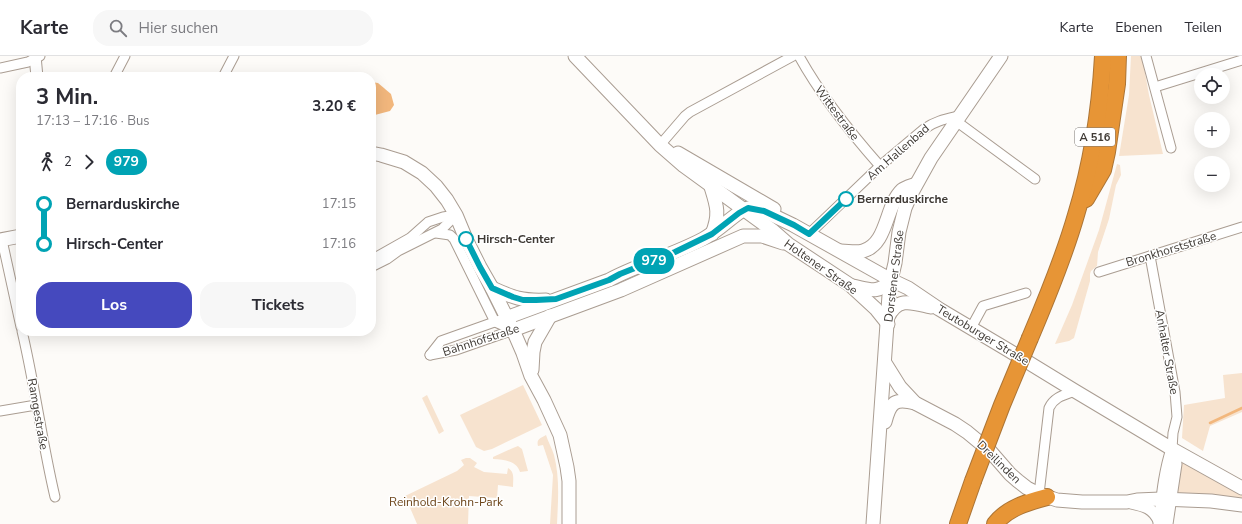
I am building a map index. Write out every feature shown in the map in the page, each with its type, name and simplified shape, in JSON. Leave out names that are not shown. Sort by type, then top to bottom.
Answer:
[{"type":"highway","name":"A 516","points":[[958,524],[1002,405],[1054,278],[1076,216],[1087,175],[1096,126],[1104,56]]},
{"type":"highway","name":"A 516","points":[[1076,216],[1103,170],[1117,84],[1118,56]]},
{"type":"highway","points":[[995,524],[1007,513],[1043,495]]},
{"type":"main road","name":"Holtener Straße","points":[[575,56],[660,145],[684,166],[711,187],[747,211],[788,244],[850,285],[888,321]]},
{"type":"main road","name":"Dorstener Straße","points":[[872,524],[891,280],[899,232],[905,208],[916,184],[931,158],[1000,56]]},
{"type":"main road","name":"Holtener Straße","points":[[660,145],[685,157],[744,191],[774,209],[794,225]]},
{"type":"main road","points":[[376,154],[404,162],[422,173],[436,186],[456,215],[480,267],[492,288],[501,320],[513,330],[531,376],[544,400],[561,439],[570,486],[569,524]]},
{"type":"main road","points":[[840,251],[861,252],[875,244],[899,194],[906,188],[916,184]]},
{"type":"main road","points":[[711,187],[717,209],[716,223],[712,234]]},
{"type":"main road","points":[[743,236],[747,211],[744,191]]},
{"type":"main road","name":"Holtener Straße","points":[[747,211],[764,211],[794,225],[891,280]]},
{"type":"main road","name":"Bahnhofstraße","points":[[501,320],[609,280],[620,274],[675,252],[712,234],[747,211]]},
{"type":"main road","name":"Bahnhofstraße","points":[[513,330],[621,290],[743,236],[762,236],[788,244]]},
{"type":"main road","points":[[1,240],[16,237]]},
{"type":"main road","points":[[850,285],[875,290],[886,286],[891,280]]},
{"type":"main road","name":"Teutoburger Straße","points":[[891,280],[908,288],[939,309],[1172,449],[1242,488]]},
{"type":"main road","points":[[492,288],[523,300],[556,299]]},
{"type":"main road","points":[[888,321],[895,306],[900,304],[914,303],[939,309]]},
{"type":"main road","points":[[531,376],[535,342],[550,316]]},
{"type":"main road","name":"Dreilinden","points":[[885,363],[900,387],[915,403]]},
{"type":"main road","name":"Dreilinden","points":[[878,454],[887,412],[894,403],[902,400],[915,403],[967,432],[990,451],[1014,478],[1027,488],[1043,495],[1062,501],[1082,502],[1127,502],[1137,500],[1166,499]]},
{"type":"main road","points":[[1166,499],[1242,504]]},
{"type":"street","points":[[225,72],[234,56]]},
{"type":"street","points":[[660,145],[690,112],[793,56]]},
{"type":"street","name":"Wittestraße","points":[[799,56],[823,96],[838,117],[880,166]]},
{"type":"street","points":[[1146,56],[1171,148]]},
{"type":"street","points":[[0,68],[28,62],[37,57],[37,72]]},
{"type":"street","points":[[116,72],[121,57]]},
{"type":"street","points":[[1155,87],[1242,60]]},
{"type":"street","name":"Am Hallenbad","points":[[809,234],[880,166],[931,123],[947,119],[958,119]]},
{"type":"street","points":[[958,119],[1034,179]]},
{"type":"street","points":[[376,264],[398,251],[440,233],[456,215]]},
{"type":"street","points":[[376,257],[410,238],[428,222],[442,217],[456,215]]},
{"type":"street","name":"Bronkhorststraße","points":[[1099,272],[1242,227]]},
{"type":"street","points":[[440,233],[450,235],[454,239],[501,320]]},
{"type":"street","points":[[1,240],[16,305]]},
{"type":"street","name":"Anhalter Straße","points":[[1150,256],[1175,392],[1177,417],[1173,433],[1172,449],[1167,463],[1166,499],[1162,523]]},
{"type":"street","points":[[971,328],[983,306],[1026,293]]},
{"type":"street","name":"Bahnhofstraße","points":[[501,320],[441,341],[430,355],[456,350],[513,330]]},
{"type":"street","name":"Ramgestraße","points":[[23,336],[30,364],[36,405],[55,497]]},
{"type":"street","points":[[1043,495],[1049,408],[1052,402],[1057,398],[1075,391]]},
{"type":"street","points":[[0,411],[36,405]]},
{"type":"street","points":[[1127,502],[1146,506],[1153,511],[1162,523]]},
{"type":"green space","points":[[1131,56],[1142,56],[1149,95],[1163,154],[1119,156],[1129,95]]},
{"type":"green space","points":[[1117,164],[1120,165],[1121,175],[1116,185],[1109,219],[1098,252],[1097,266],[1091,271],[1090,274],[1090,281],[1074,338],[1069,341],[1055,344],[1072,305],[1099,230]]},
{"type":"green space","points":[[1242,373],[1242,412],[1210,426],[1203,451],[1182,438],[1184,405],[1225,398],[1223,375]]},
{"type":"green space","points":[[523,385],[542,425],[492,449],[484,451],[476,447],[460,415]]},
{"type":"green space","points":[[427,395],[444,431],[439,434],[422,398]]},
{"type":"green space","points":[[546,435],[554,455],[557,472],[557,524],[550,524],[553,475],[543,445],[538,446],[539,439]]},
{"type":"green space","points":[[518,446],[522,449],[528,471],[520,472],[513,463],[505,460],[493,459],[493,457]]},
{"type":"green space","name":"Reinhold-Krohn-Park","points":[[470,458],[477,463],[474,467],[484,472],[507,474],[508,468],[513,474],[513,487],[498,485],[497,498],[469,496],[468,524],[417,524],[405,496],[457,471],[464,465],[461,460]]},
{"type":"green space","points":[[1185,463],[1242,494],[1242,500],[1176,495],[1179,464]]},
{"type":"shaded area","points":[[376,83],[391,94],[394,105],[390,111],[376,115]]},
{"type":"waterway","points":[[1210,423],[1242,408]]},
{"type":"bus line","name":"979","points":[[466,239],[492,288],[523,300],[556,299],[609,280],[620,274],[675,252],[712,234],[743,210],[748,208],[764,211],[809,234],[846,199]]},
{"type":"place","name":"Bernarduskirche","points":[[846,199]]},
{"type":"place","name":"Hirsch-Center","points":[[466,239]]}]
